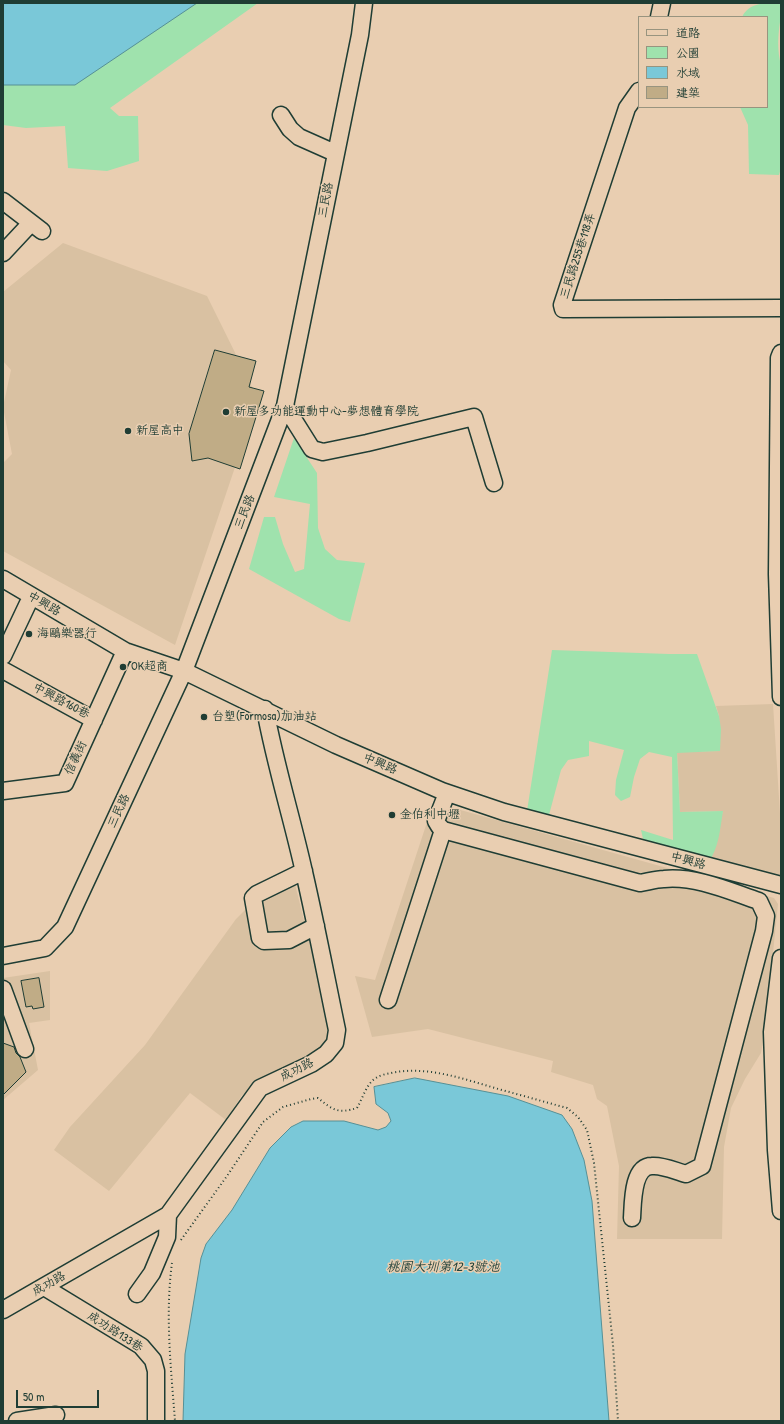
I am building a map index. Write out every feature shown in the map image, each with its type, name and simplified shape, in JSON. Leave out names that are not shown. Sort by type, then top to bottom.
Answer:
[{"type":"street","name":"三民路","points":[[3,956],[45,948],[65,927],[184,671],[285,406],[360,34],[364,3]]},
{"type":"street","points":[[658,16],[662,3]]},
{"type":"street","name":"三民路255巷118弄","points":[[638,92],[627,108],[562,305],[563,309],[781,308]]},
{"type":"street","points":[[281,115],[290,129],[299,138],[335,153]]},
{"type":"street","points":[[3,201],[36,227],[3,253]]},
{"type":"street","points":[[781,353],[779,358],[777,574],[781,697]]},
{"type":"street","points":[[285,406],[312,449],[323,452],[474,417],[494,483]]},
{"type":"street","name":"中興路","points":[[3,579],[31,597],[125,651],[184,671],[265,709],[336,745],[447,793],[504,812],[781,885]]},
{"type":"street","points":[[3,653],[31,597]]},
{"type":"street","name":"中興路160巷","points":[[3,670],[94,720],[125,651]]},
{"type":"street","name":"成功路","points":[[3,1310],[168,1215],[260,1088],[311,1064],[326,1054],[335,1043],[337,1030],[316,926],[304,871],[272,746],[265,709]]},
{"type":"street","name":"信義街","points":[[3,791],[65,783],[94,720]]},
{"type":"street","points":[[447,793],[436,821],[443,830],[640,883],[664,878],[692,880],[707,883],[759,902],[766,916],[764,931],[702,1166],[686,1174],[655,1166],[648,1166],[640,1172],[634,1190],[632,1218]]},
{"type":"street","points":[[388,1000],[443,830]]},
{"type":"street","points":[[304,871],[257,894],[253,898],[260,938],[264,941],[288,940],[316,926]]},
{"type":"street","points":[[781,958],[776,1036],[776,1150],[781,1212]]},
{"type":"street","points":[[3,989],[25,1049]]},
{"type":"street","points":[[137,1294],[152,1273],[167,1237],[168,1215]]},
{"type":"street","name":"成功路133巷","points":[[44,1286],[141,1346],[153,1360],[156,1371],[156,1421]]},
{"type":"street","points":[[17,1421],[56,1415]]},
{"type":"path","points":[[180,1240],[227,1176],[263,1122],[283,1107],[318,1098],[326,1105],[339,1112],[348,1111],[357,1108],[364,1097],[368,1086],[372,1080],[378,1076],[397,1072],[420,1071],[450,1075],[567,1108],[578,1117],[587,1130],[594,1163],[613,1345],[618,1421]]},
{"type":"path","points":[[172,1262],[168,1286],[175,1421]]},
{"type":"shaded area","name":"新屋高中","points":[[63,243],[207,296],[258,399],[175,645],[3,551],[3,463],[12,454],[3,407],[11,370],[3,361],[3,292]]},
{"type":"shaded area","points":[[773,704],[781,829],[781,872],[779,876],[708,863],[723,811],[680,812],[677,752],[720,751],[719,716],[716,706]]},
{"type":"shaded area","points":[[434,801],[457,809],[774,898],[778,904],[765,1031],[761,1053],[745,1079],[731,1108],[724,1147],[722,1239],[617,1239],[619,1166],[607,1106],[597,1099],[593,1085],[551,1072],[553,1061],[428,1029],[372,1037],[355,976],[375,980]]},
{"type":"shaded area","points":[[293,876],[328,1017],[332,1036],[329,1046],[260,1083],[242,1095],[226,1120],[190,1093],[109,1191],[54,1150],[70,1127],[145,1045],[236,919],[250,905]]},
{"type":"shaded area","points":[[50,971],[50,1020],[29,1023],[38,1070],[3,1100],[3,978]]},
{"type":"green space","points":[[3,3],[258,3],[110,108],[119,116],[138,116],[139,161],[107,171],[68,168],[65,126],[26,128],[3,125]]},
{"type":"green space","points":[[764,3],[781,4],[781,21],[778,43],[781,65],[781,168],[779,175],[749,174],[748,125],[740,108],[768,108],[768,16],[743,16],[751,7]]},
{"type":"green space","points":[[294,438],[317,473],[318,528],[325,549],[337,560],[365,563],[350,622],[339,619],[249,569],[264,517],[275,517],[283,544],[295,572],[304,569],[310,504],[274,497]]},
{"type":"green space","points":[[552,650],[697,654],[719,716],[721,729],[720,751],[677,753],[680,812],[723,811],[717,845],[708,863],[644,843],[641,830],[673,840],[672,757],[649,752],[640,759],[634,777],[630,797],[621,801],[615,795],[616,780],[624,750],[589,741],[589,756],[568,760],[561,770],[549,815],[527,811]]},
{"type":"water","points":[[3,3],[197,3],[75,85],[3,85]]},
{"type":"water","name":"桃園大圳第12-3號池","points":[[415,1078],[508,1096],[562,1115],[572,1129],[584,1160],[592,1201],[609,1421],[183,1421],[185,1354],[201,1258],[206,1244],[232,1210],[270,1148],[291,1127],[303,1121],[344,1121],[378,1130],[386,1127],[391,1121],[388,1113],[376,1104],[374,1087]]},
{"type":"building","name":"新屋多功能運動中心-夢想體育學院","points":[[215,350],[256,361],[249,387],[264,391],[240,469],[208,458],[192,461],[189,434]]},
{"type":"building","points":[[39,978],[44,1007],[33,1009],[32,1006],[26,1007],[21,981]]},
{"type":"building","points":[[3,1043],[14,1047],[26,1072],[3,1095]]},
{"type":"place","name":"新屋多功能運動中心-夢想體育學院","points":[[226,412]]},
{"type":"place","name":"新屋高中","points":[[128,431]]},
{"type":"place","name":"海鷗樂器行","points":[[29,634]]},
{"type":"place","name":"OK超商","points":[[123,667]]},
{"type":"place","name":"台塑(Formosa)加油站","points":[[204,717]]},
{"type":"place","name":"金伯利中壢","points":[[392,815]]}]
